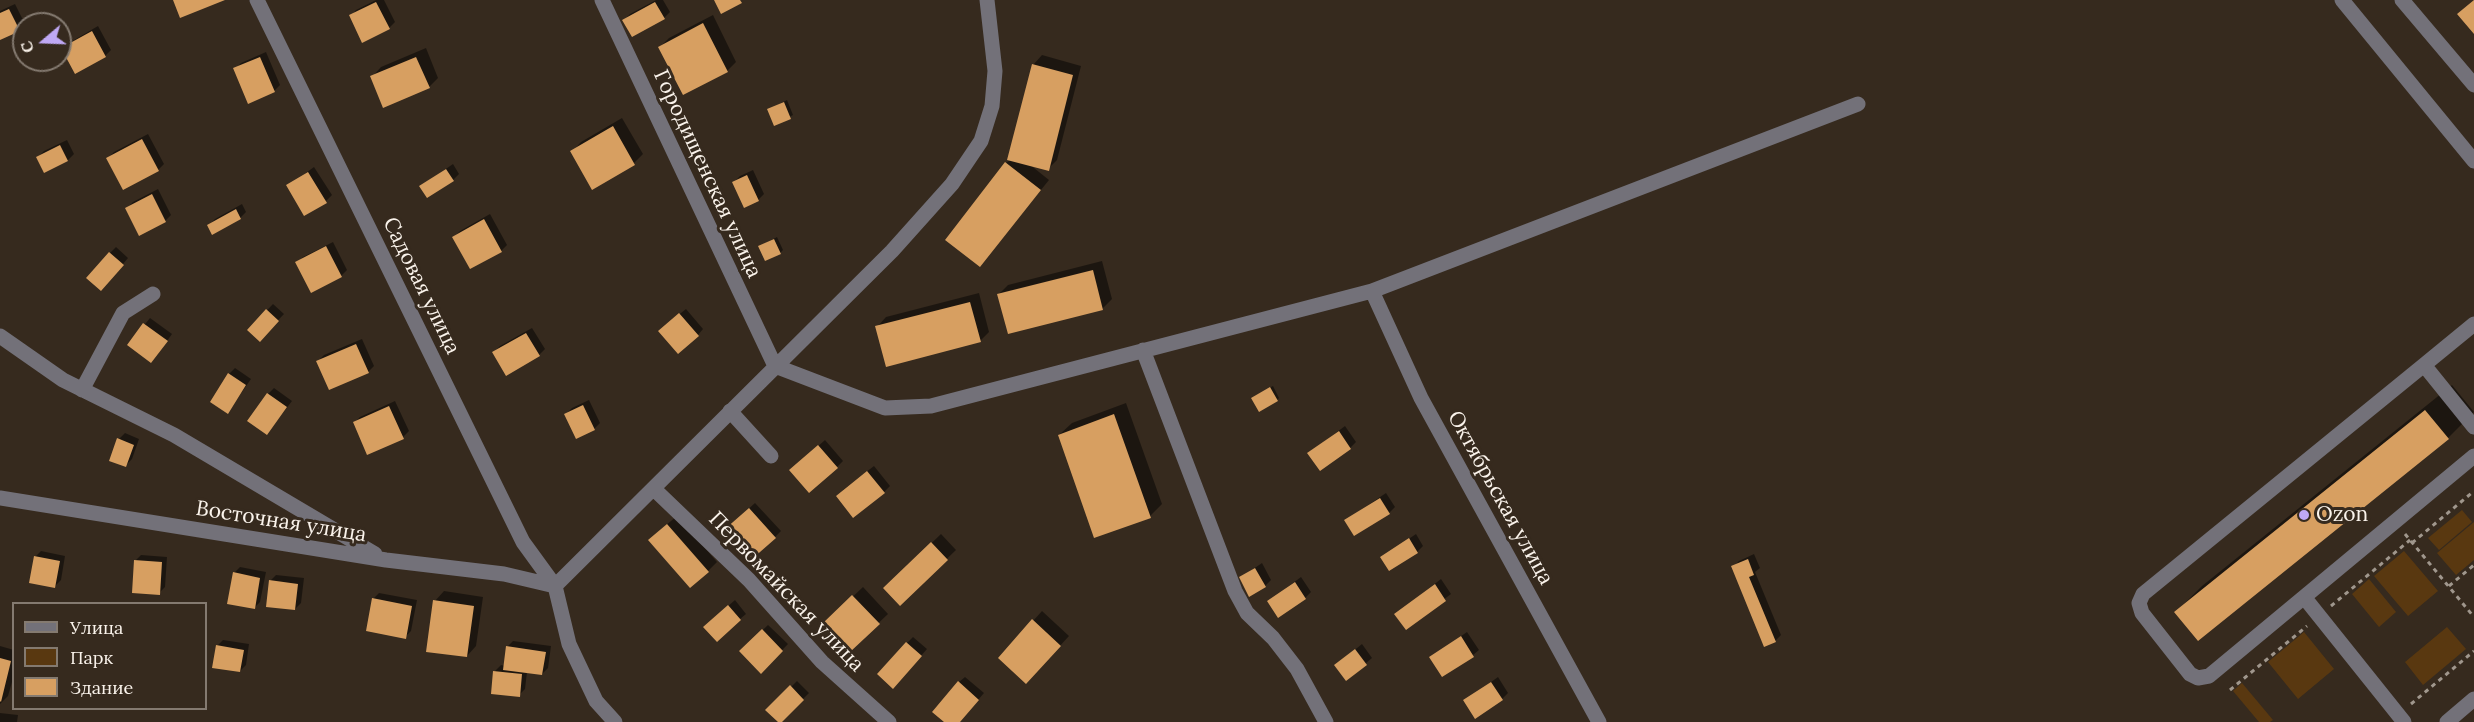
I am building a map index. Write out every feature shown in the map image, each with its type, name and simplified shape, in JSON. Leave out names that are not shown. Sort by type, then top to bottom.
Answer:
[{"type":"street","name":"Садовая улица","points":[[257,0],[523,542],[555,586]]},
{"type":"street","name":"Городищенская улица","points":[[602,0],[775,366]]},
{"type":"street","points":[[615,722],[596,701],[568,644],[555,586],[892,251],[952,184],[981,141],[992,106],[995,71],[987,0]]},
{"type":"street","points":[[2342,0],[2474,161]]},
{"type":"street","points":[[2402,0],[2474,85]]},
{"type":"street","points":[[775,366],[885,408],[931,406],[1372,291],[1858,104]]},
{"type":"street","name":"Октябрьская улица","points":[[1372,291],[1421,398],[1599,722]]},
{"type":"street","points":[[82,390],[123,313],[153,294]]},
{"type":"street","points":[[2474,324],[2143,594],[2139,603],[2142,613],[2190,674],[2198,678],[2209,676],[2474,456]]},
{"type":"street","points":[[0,336],[63,380],[174,435],[332,531],[386,560]]},
{"type":"street","points":[[1143,350],[1235,591],[1247,613],[1273,638],[1297,669],[1326,722]]},
{"type":"street","points":[[2424,365],[2474,427]]},
{"type":"street","points":[[730,411],[771,456]]},
{"type":"street","name":"Первомайская улица","points":[[654,489],[749,580],[822,662],[889,722]]},
{"type":"street","name":"Восточная улица","points":[[0,500],[386,560],[504,574],[555,586]]},
{"type":"street","points":[[2304,597],[2406,714]]},
{"type":"street","points":[[2447,722],[2474,699]]},
{"type":"path","points":[[2412,543],[2474,491]]},
{"type":"path","points":[[2395,522],[2474,617]]},
{"type":"path","points":[[2449,586],[2474,565]]},
{"type":"path","points":[[2406,714],[2474,651]]},
{"type":"green space","points":[[2462,510],[2472,522],[2439,550],[2428,538]]},
{"type":"green space","points":[[2474,522],[2474,560],[2456,575],[2437,553]]},
{"type":"green space","points":[[2404,551],[2438,591],[2408,616],[2374,576]]},
{"type":"green space","points":[[2369,579],[2396,612],[2379,627],[2352,594]]},
{"type":"green space","points":[[2447,627],[2466,649],[2423,685],[2405,662]]},
{"type":"green space","points":[[2304,632],[2334,669],[2298,699],[2268,662]]},
{"type":"green space","points":[[2242,683],[2273,720],[2259,722],[2233,691]]},
{"type":"building","points":[[173,0],[225,0],[180,18]]},
{"type":"building","points":[[714,0],[740,0],[742,3],[721,14]]},
{"type":"building","points":[[2474,0],[2474,34],[2457,14]]},
{"type":"building","points":[[376,2],[390,29],[362,43],[349,15]]},
{"type":"building","points":[[655,2],[665,19],[632,37],[622,20]]},
{"type":"building","points":[[9,9],[12,15],[12,35],[0,40],[0,13]]},
{"type":"building","points":[[703,23],[728,72],[683,95],[658,47]]},
{"type":"building","points":[[92,31],[106,57],[75,74],[72,68],[72,42]]},
{"type":"building","points":[[260,57],[275,92],[248,104],[233,68]]},
{"type":"building","points":[[416,57],[430,88],[383,108],[370,76]]},
{"type":"building","points":[[1032,64],[1073,75],[1049,171],[1007,160]]},
{"type":"building","points":[[784,102],[791,119],[774,126],[767,109]]},
{"type":"building","points":[[613,126],[635,165],[592,190],[570,151]]},
{"type":"building","points":[[142,139],[159,171],[123,190],[106,158]]},
{"type":"building","points":[[60,145],[68,161],[44,173],[36,157]]},
{"type":"building","points":[[1005,162],[1041,190],[980,267],[945,240]]},
{"type":"building","points":[[446,169],[454,181],[427,198],[419,186]]},
{"type":"building","points":[[308,172],[327,203],[304,216],[286,185]]},
{"type":"building","points":[[747,175],[759,201],[744,208],[732,182]]},
{"type":"building","points":[[152,194],[166,222],[139,236],[125,208]]},
{"type":"building","points":[[236,209],[241,219],[212,235],[207,225]]},
{"type":"building","points":[[484,219],[502,252],[470,269],[452,237]]},
{"type":"building","points":[[774,239],[781,254],[765,261],[758,246]]},
{"type":"building","points":[[326,246],[342,277],[311,293],[295,262]]},
{"type":"building","points":[[109,252],[124,265],[101,291],[86,278]]},
{"type":"building","points":[[1093,270],[1103,310],[1008,334],[997,294]]},
{"type":"building","points":[[970,302],[981,342],[886,367],[875,326]]},
{"type":"building","points":[[266,309],[279,321],[260,342],[247,330]]},
{"type":"building","points":[[679,313],[699,336],[678,354],[658,331]]},
{"type":"building","points":[[143,323],[168,341],[151,363],[127,345]]},
{"type":"building","points":[[526,333],[540,356],[506,376],[492,352]]},
{"type":"building","points":[[356,344],[369,373],[329,390],[316,361]]},
{"type":"building","points":[[228,373],[246,385],[228,414],[210,402]]},
{"type":"building","points":[[1270,387],[1278,401],[1259,412],[1251,398]]},
{"type":"building","points":[[267,393],[287,407],[267,435],[247,421]]},
{"type":"building","points":[[583,405],[595,430],[576,439],[564,414]]},
{"type":"building","points":[[389,406],[404,439],[367,455],[353,422]]},
{"type":"building","points":[[2425,410],[2449,439],[2198,641],[2174,612]]},
{"type":"building","points":[[1114,414],[1151,518],[1094,538],[1058,435]]},
{"type":"building","points":[[1339,431],[1351,449],[1320,471],[1307,453]]},
{"type":"building","points":[[117,438],[134,445],[126,467],[109,461]]},
{"type":"building","points":[[818,445],[838,468],[809,493],[789,470]]},
{"type":"building","points":[[867,471],[885,493],[853,518],[836,496]]},
{"type":"building","points":[[1380,498],[1390,514],[1354,536],[1344,520]]},
{"type":"building","points":[[749,508],[776,538],[752,559],[725,529]]},
{"type":"building","points":[[667,524],[709,572],[690,588],[648,540]]},
{"type":"building","points":[[1409,538],[1418,553],[1389,571],[1380,557]]},
{"type":"building","points":[[931,542],[948,560],[900,606],[883,588]]},
{"type":"building","points":[[34,556],[60,561],[55,588],[29,583]]},
{"type":"building","points":[[1748,559],[1754,575],[1749,577],[1776,642],[1764,647],[1731,566]]},
{"type":"building","points":[[134,560],[162,562],[160,595],[132,593]]},
{"type":"building","points":[[1255,568],[1266,587],[1249,597],[1239,577]]},
{"type":"building","points":[[233,572],[260,578],[255,609],[227,604]]},
{"type":"building","points":[[269,580],[298,584],[295,610],[266,607]]},
{"type":"building","points":[[1295,582],[1306,599],[1278,618],[1267,601]]},
{"type":"building","points":[[1435,584],[1446,601],[1406,630],[1394,614]]},
{"type":"building","points":[[852,595],[880,624],[850,652],[823,623]]},
{"type":"building","points":[[372,598],[412,606],[406,639],[366,631]]},
{"type":"building","points":[[433,600],[474,606],[467,657],[426,652]]},
{"type":"building","points":[[728,605],[741,620],[717,642],[703,627]]},
{"type":"building","points":[[1032,619],[1061,646],[1026,684],[998,658]]},
{"type":"building","points":[[762,629],[783,651],[761,674],[739,651]]},
{"type":"building","points":[[1461,636],[1474,657],[1442,677],[1429,657]]},
{"type":"building","points":[[906,642],[922,656],[893,689],[877,674]]},
{"type":"building","points":[[216,645],[244,650],[240,672],[212,668]]},
{"type":"building","points":[[506,646],[546,652],[542,675],[503,670]]},
{"type":"building","points":[[1355,649],[1367,665],[1346,681],[1334,665]]},
{"type":"building","points":[[0,658],[11,661],[1,702],[0,701]]},
{"type":"building","points":[[493,671],[522,674],[520,697],[491,694]]},
{"type":"building","points":[[958,681],[979,700],[960,722],[944,722],[932,712]]},
{"type":"building","points":[[1491,682],[1503,700],[1475,719],[1463,700]]},
{"type":"building","points":[[790,685],[804,700],[782,722],[778,722],[765,710]]},
{"type":"place","name":"Ozon","points":[[2304,515]]}]
